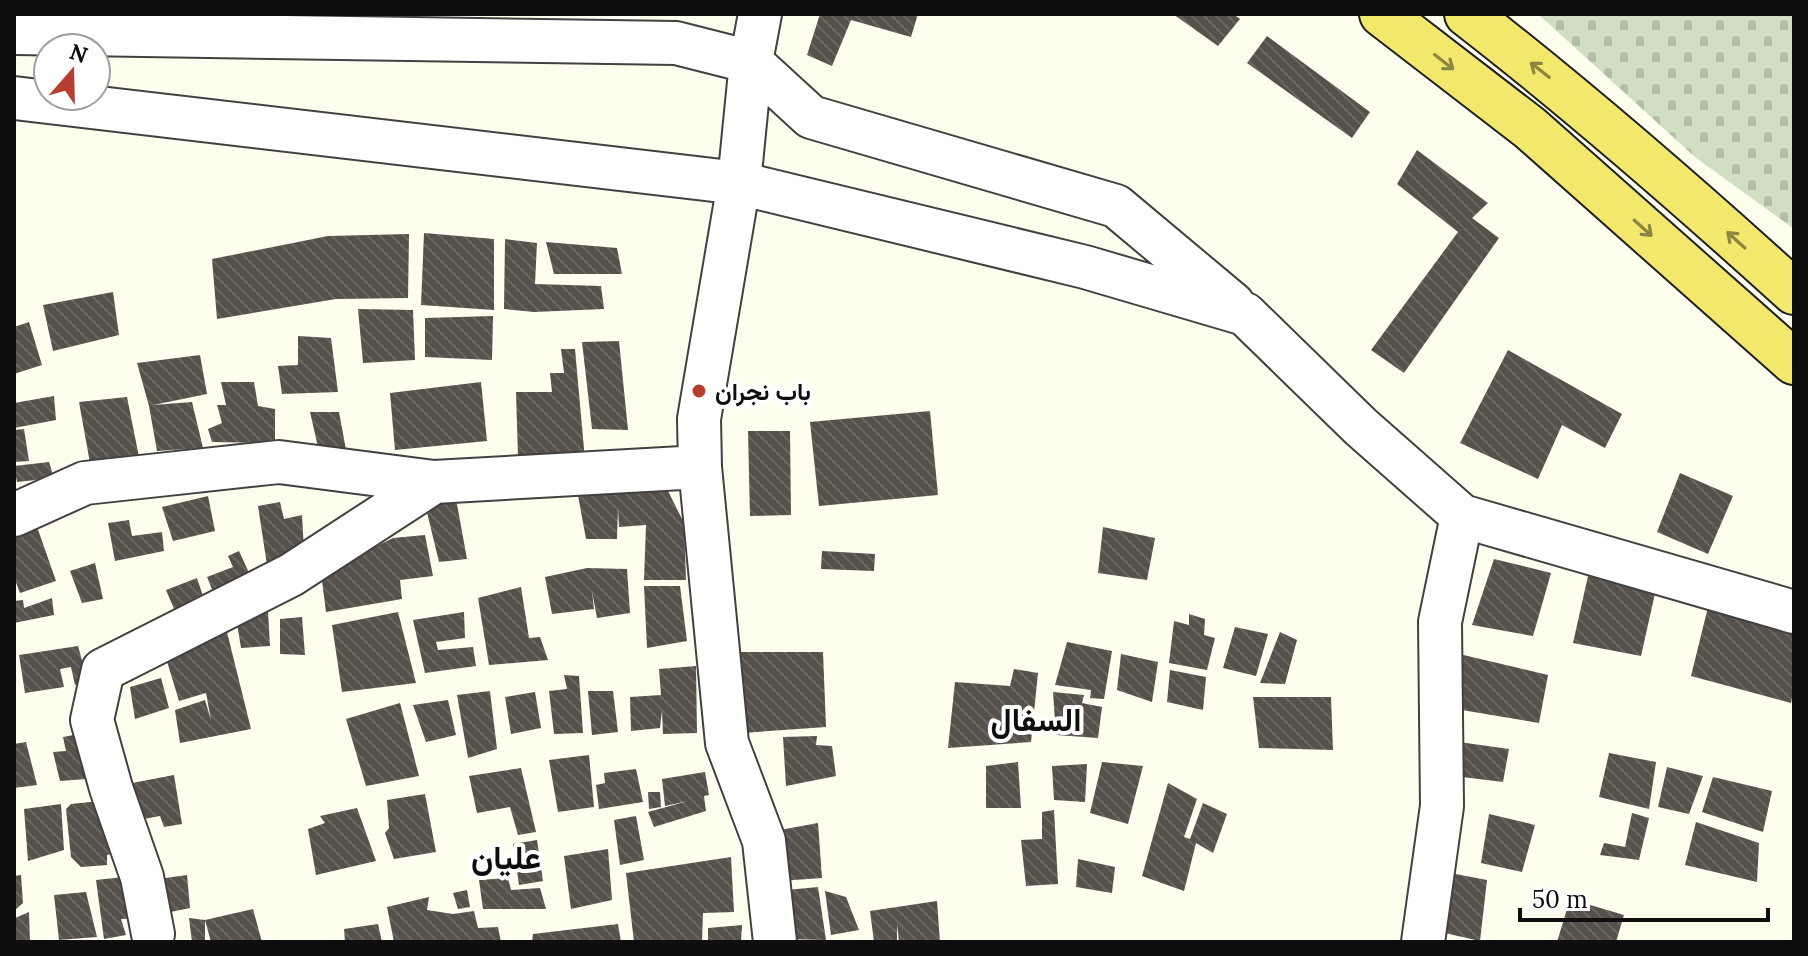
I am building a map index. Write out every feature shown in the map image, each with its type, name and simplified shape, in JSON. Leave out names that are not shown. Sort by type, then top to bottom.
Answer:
[{"type":"main road","points":[[1382,14],[1530,128],[1794,362]]},
{"type":"main road","points":[[1467,14],[1636,150],[1794,292]]},
{"type":"street","points":[[760,14],[751,62],[739,183],[699,419],[700,467],[727,743],[764,841],[775,942]]},
{"type":"street","points":[[14,33],[676,43],[751,62],[811,117],[1116,206],[1245,314],[1361,427],[1462,516],[1794,612]]},
{"type":"street","points":[[14,98],[739,183],[1085,267],[1245,314]]},
{"type":"street","points":[[14,515],[85,483],[279,462],[434,482],[700,467]]},
{"type":"street","points":[[153,934],[142,877],[111,788],[92,720],[103,670],[291,575],[434,482]]},
{"type":"street","points":[[1423,942],[1442,806],[1440,622],[1462,516]]},
{"type":"green space","points":[[1538,14],[1794,14],[1794,229],[1695,157]]},
{"type":"building","points":[[820,14],[918,14],[911,37],[851,20],[832,66],[807,55]]},
{"type":"building","points":[[1173,14],[1233,14],[1240,19],[1218,46]]},
{"type":"building","points":[[1267,36],[1370,112],[1352,138],[1247,63]]},
{"type":"building","points":[[1417,150],[1488,203],[1472,218],[1499,238],[1404,373],[1371,350],[1458,232],[1397,184]]},
{"type":"building","points":[[424,233],[494,239],[494,310],[421,305]]},
{"type":"building","points":[[409,234],[408,298],[336,299],[217,319],[212,259],[328,236]]},
{"type":"building","points":[[505,239],[537,243],[535,284],[601,286],[604,309],[534,312],[504,309]]},
{"type":"building","points":[[546,242],[617,248],[622,274],[554,274]]},
{"type":"building","points":[[113,292],[119,335],[53,351],[43,305]]},
{"type":"building","points":[[358,309],[413,310],[415,360],[363,363]]},
{"type":"building","points":[[493,316],[492,360],[425,357],[425,318]]},
{"type":"building","points":[[29,322],[42,365],[14,374],[14,327]]},
{"type":"building","points":[[298,336],[331,338],[338,392],[282,394],[278,366],[298,365]]},
{"type":"building","points":[[619,341],[628,430],[592,429],[582,342]]},
{"type":"building","points":[[561,349],[575,349],[585,460],[518,457],[516,392],[552,392],[550,373],[564,373]]},
{"type":"building","points":[[1508,350],[1622,414],[1605,448],[1562,425],[1538,479],[1460,443]]},
{"type":"building","points":[[200,355],[207,394],[153,405],[192,402],[203,448],[157,451],[137,363]]},
{"type":"building","points":[[221,382],[254,382],[258,406],[275,409],[275,443],[212,442],[208,429],[222,423],[217,405],[226,405]]},
{"type":"building","points":[[481,382],[487,441],[395,450],[390,393]]},
{"type":"building","points":[[54,396],[56,420],[14,428],[14,403]]},
{"type":"building","points":[[127,397],[139,457],[90,463],[79,402]]},
{"type":"building","points":[[930,411],[938,495],[819,506],[810,422]]},
{"type":"building","points":[[310,412],[339,412],[346,450],[318,447]]},
{"type":"building","points":[[24,429],[29,461],[14,462],[14,430]]},
{"type":"building","points":[[748,431],[790,431],[791,515],[750,516]]},
{"type":"building","points":[[49,462],[54,478],[17,482],[14,466]]},
{"type":"building","points":[[1680,473],[1733,496],[1708,554],[1657,532]]},
{"type":"building","points":[[577,490],[668,491],[684,523],[686,580],[644,580],[646,525],[619,527],[618,508],[617,539],[586,539]]},
{"type":"building","points":[[455,493],[467,559],[439,562],[424,500]]},
{"type":"building","points":[[208,496],[215,531],[173,541],[162,507]]},
{"type":"building","points":[[280,502],[284,519],[302,515],[304,551],[267,565],[258,506]]},
{"type":"building","points":[[129,520],[132,536],[162,532],[164,551],[115,561],[108,523]]},
{"type":"building","points":[[35,521],[56,581],[20,593],[14,577],[14,530]]},
{"type":"building","points":[[1103,527],[1155,538],[1147,580],[1098,573]]},
{"type":"building","points":[[425,535],[433,576],[400,580],[402,599],[326,612],[322,581],[330,569],[393,538]]},
{"type":"building","points":[[239,551],[255,586],[217,602],[207,577],[233,567],[228,556]]},
{"type":"building","points":[[822,551],[875,554],[874,571],[821,569]]},
{"type":"building","points":[[1494,559],[1551,573],[1533,636],[1472,625]]},
{"type":"building","points":[[95,563],[103,599],[82,603],[70,571]]},
{"type":"building","points":[[587,568],[627,569],[630,613],[597,618],[592,591],[594,609],[552,614],[545,577]]},
{"type":"building","points":[[1588,576],[1656,589],[1641,656],[1573,643]]},
{"type":"building","points":[[197,578],[208,611],[180,623],[166,590]]},
{"type":"building","points":[[644,586],[680,586],[687,641],[647,648]]},
{"type":"building","points":[[521,587],[529,638],[540,637],[548,660],[489,665],[478,598]]},
{"type":"building","points":[[52,598],[54,615],[14,623],[14,601],[23,600],[24,608]]},
{"type":"building","points":[[1708,607],[1794,633],[1791,703],[1691,676]]},
{"type":"building","points":[[268,611],[270,646],[241,648],[236,617]]},
{"type":"building","points":[[398,612],[416,683],[342,692],[332,625]]},
{"type":"building","points":[[464,612],[465,638],[436,642],[438,650],[473,647],[476,666],[425,673],[413,620]]},
{"type":"building","points":[[1189,614],[1205,619],[1204,635],[1215,638],[1207,670],[1169,663],[1174,621],[1189,625]]},
{"type":"building","points":[[302,617],[305,655],[280,654],[280,619]]},
{"type":"building","points":[[1235,627],[1268,634],[1256,676],[1223,668]]},
{"type":"building","points":[[227,632],[251,729],[180,743],[175,710],[205,700],[211,720],[206,693],[179,701],[166,658]]},
{"type":"building","points":[[1280,632],[1297,640],[1285,684],[1260,683]]},
{"type":"building","points":[[1067,642],[1112,651],[1104,699],[1090,698],[1091,690],[1055,685]]},
{"type":"building","points":[[78,646],[88,682],[75,685],[71,667],[60,669],[64,687],[25,693],[19,655]]},
{"type":"building","points":[[739,652],[823,652],[826,727],[742,733]]},
{"type":"building","points":[[1455,653],[1548,675],[1539,723],[1450,708]]},
{"type":"building","points":[[1121,654],[1158,662],[1152,702],[1117,690]]},
{"type":"building","points":[[696,666],[697,733],[663,734],[662,710],[660,728],[631,731],[630,697],[661,695],[659,669]]},
{"type":"building","points":[[1014,669],[1038,673],[1031,742],[948,748],[955,682],[1010,686]]},
{"type":"building","points":[[1170,670],[1206,677],[1203,710],[1167,702]]},
{"type":"building","points":[[564,675],[579,676],[583,733],[554,734],[549,691],[567,689]]},
{"type":"building","points":[[161,678],[169,708],[135,719],[130,687]]},
{"type":"building","points":[[490,691],[497,749],[468,758],[457,695]]},
{"type":"building","points":[[588,691],[613,691],[618,732],[592,735]]},
{"type":"building","points":[[535,692],[541,728],[511,734],[505,697]]},
{"type":"building","points":[[1053,692],[1084,695],[1082,703],[1102,707],[1098,738],[1056,735]]},
{"type":"building","points":[[1253,697],[1331,697],[1333,750],[1259,748]]},
{"type":"building","points":[[448,700],[456,735],[426,742],[413,705]]},
{"type":"building","points":[[400,703],[419,776],[366,786],[346,719]]},
{"type":"building","points":[[79,734],[86,779],[60,781],[53,752],[66,751],[63,737]]},
{"type":"building","points":[[817,736],[816,745],[832,746],[836,776],[786,786],[783,737]]},
{"type":"building","points":[[26,742],[37,785],[14,788],[14,744]]},
{"type":"building","points":[[1459,742],[1509,749],[1503,782],[1454,776]]},
{"type":"building","points":[[1609,753],[1656,762],[1649,809],[1599,797]]},
{"type":"building","points":[[589,755],[594,807],[558,812],[549,760]]},
{"type":"building","points":[[1018,762],[1021,808],[986,808],[986,766]]},
{"type":"building","points":[[1102,762],[1143,766],[1128,824],[1090,813]]},
{"type":"building","points":[[1087,764],[1085,802],[1054,800],[1052,766]]},
{"type":"building","points":[[1667,767],[1703,776],[1689,814],[1658,807]]},
{"type":"building","points":[[521,768],[536,832],[518,835],[510,807],[477,813],[469,776]]},
{"type":"building","points":[[636,769],[643,802],[599,809],[596,785],[605,783],[604,773]]},
{"type":"building","points":[[705,772],[709,795],[704,796],[706,811],[654,827],[648,812],[688,801],[665,806],[662,779]]},
{"type":"building","points":[[174,775],[182,824],[164,827],[160,816],[133,821],[127,784]]},
{"type":"building","points":[[1713,777],[1772,791],[1763,832],[1702,812]]},
{"type":"building","points":[[1168,783],[1197,799],[1184,837],[1190,839],[1203,803],[1227,814],[1213,853],[1196,843],[1184,891],[1142,876]]},
{"type":"building","points":[[648,792],[660,792],[661,807],[649,809]]},
{"type":"building","points":[[425,794],[436,852],[394,859],[385,833],[389,828],[387,800]]},
{"type":"building","points":[[110,800],[121,852],[107,855],[107,865],[81,867],[71,857],[66,809],[71,804]]},
{"type":"building","points":[[61,804],[64,850],[28,861],[24,809]]},
{"type":"building","points":[[357,808],[376,861],[316,875],[308,829],[325,823],[320,816]]},
{"type":"building","points":[[1054,810],[1058,884],[1026,886],[1021,840],[1042,839],[1042,812]]},
{"type":"building","points":[[1632,813],[1649,818],[1639,860],[1600,855],[1604,843],[1625,847]]},
{"type":"building","points":[[1489,814],[1535,825],[1522,872],[1481,863]]},
{"type":"building","points":[[636,816],[644,860],[620,865],[614,820]]},
{"type":"building","points":[[1696,822],[1759,843],[1757,882],[1685,865]]},
{"type":"building","points":[[818,823],[822,878],[780,881],[769,832]]},
{"type":"building","points":[[537,840],[543,881],[519,885],[513,844]]},
{"type":"building","points":[[608,849],[612,900],[571,909],[564,856]]},
{"type":"building","points":[[731,857],[734,912],[703,913],[702,942],[634,942],[626,873]]},
{"type":"building","points":[[1078,859],[1115,867],[1112,893],[1076,887]]},
{"type":"building","points":[[1445,872],[1487,880],[1480,941],[1436,931]]},
{"type":"building","points":[[21,875],[23,903],[14,911],[14,876]]},
{"type":"building","points":[[187,875],[190,908],[156,915],[151,880]]},
{"type":"building","points":[[133,876],[142,918],[121,919],[126,935],[104,939],[96,880]]},
{"type":"building","points":[[508,878],[511,890],[540,888],[546,909],[483,909],[479,880]]},
{"type":"building","points":[[818,887],[826,940],[782,939],[776,891]]},
{"type":"building","points":[[467,890],[470,907],[458,909],[453,893]]},
{"type":"building","points":[[825,891],[846,897],[859,930],[831,935]]},
{"type":"building","points":[[86,892],[97,937],[59,940],[54,895]]},
{"type":"building","points":[[429,897],[427,910],[453,914],[474,911],[478,928],[498,927],[501,942],[394,942],[387,907]]},
{"type":"building","points":[[1570,899],[1624,915],[1616,942],[1557,942]]},
{"type":"building","points":[[937,901],[940,942],[899,942],[897,924],[897,942],[874,942],[870,911]]},
{"type":"building","points":[[253,909],[262,942],[211,942],[205,920]]},
{"type":"building","points":[[29,912],[30,942],[14,942],[15,918]]},
{"type":"building","points":[[189,918],[205,920],[205,942],[192,942]]},
{"type":"building","points":[[378,924],[382,942],[345,942],[344,929]]},
{"type":"building","points":[[618,924],[621,942],[532,942],[533,934]]},
{"type":"building","points":[[742,925],[741,942],[708,942],[708,928]]},
{"type":"place","name":"باب نجران","points":[[699,391]]},
{"type":"district","name":"السفال","points":[[1036,719]]},
{"type":"district","name":"عليان","points":[[506,857]]}]
